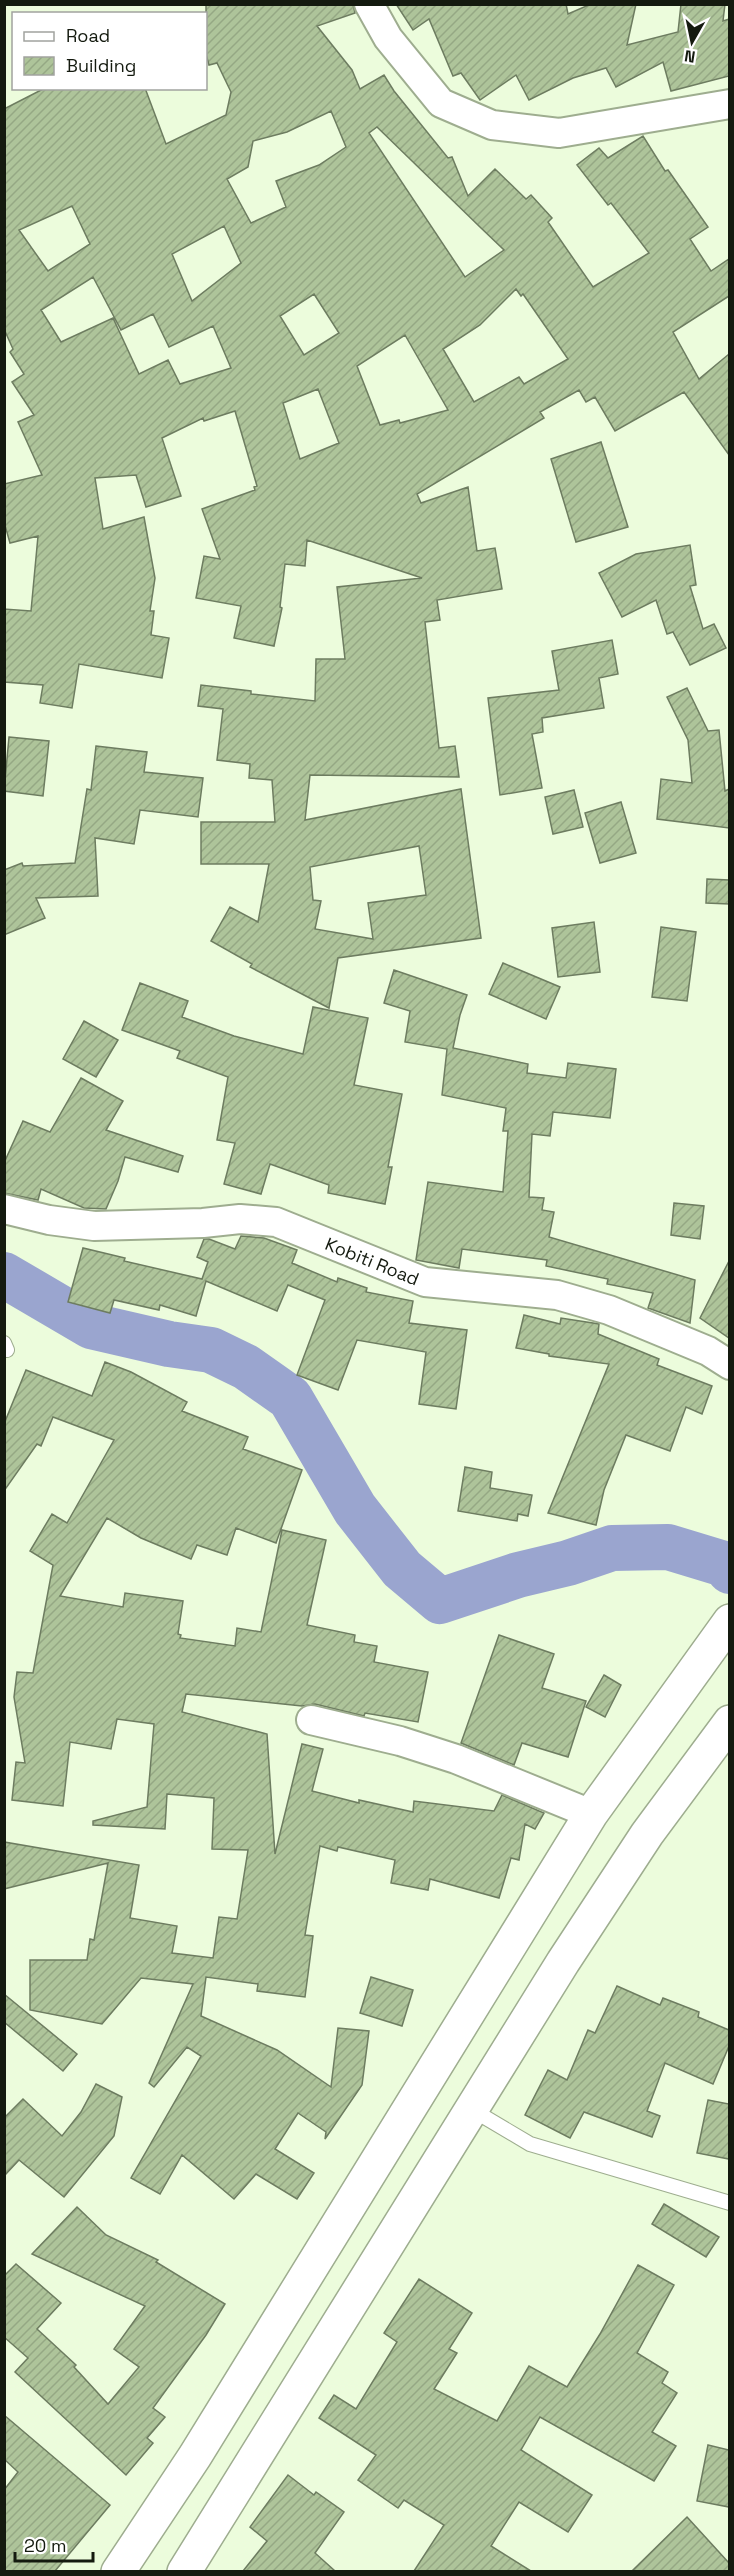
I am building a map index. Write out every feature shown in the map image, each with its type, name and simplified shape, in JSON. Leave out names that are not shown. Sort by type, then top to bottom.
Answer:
[{"type":"main road","points":[[118,2571],[195,2456],[591,1814],[729,1621]]},
{"type":"main road","points":[[184,2571],[563,1962],[648,1834],[729,1722]]},
{"type":"street","points":[[369,4],[388,38],[441,103],[492,125],[560,133],[729,104]]},
{"type":"street","name":"Kobiti Road","points":[[4,1209],[49,1220],[94,1226],[203,1223],[240,1219],[276,1222],[425,1282],[557,1295],[609,1310],[708,1351],[729,1365]]},
{"type":"street","points":[[311,1720],[400,1741],[456,1759],[591,1814]]},
{"type":"lane","points":[[470,2109],[530,2144],[729,2204]]},
{"type":"building","points":[[206,4],[353,4],[355,13],[317,26],[352,70],[360,89],[384,75],[394,91],[448,158],[452,157],[468,196],[495,169],[526,199],[531,195],[552,218],[548,222],[593,287],[649,253],[611,203],[608,205],[577,165],[599,148],[608,158],[643,136],[665,171],[668,170],[708,227],[690,239],[711,271],[729,259],[729,296],[673,332],[699,379],[729,354],[729,455],[684,392],[615,431],[595,397],[586,402],[579,390],[540,412],[544,418],[417,494],[421,503],[468,487],[477,551],[495,548],[502,589],[437,600],[440,620],[425,622],[439,748],[455,746],[459,777],[310,775],[305,820],[461,789],[481,938],[338,958],[329,1008],[250,967],[252,964],[211,941],[230,907],[258,922],[269,864],[201,864],[201,822],[275,822],[272,780],[249,778],[250,764],[217,760],[223,709],[198,706],[201,685],[251,691],[251,694],[315,701],[316,659],[345,659],[337,587],[422,578],[307,540],[305,566],[285,564],[280,607],[282,608],[274,646],[234,638],[241,606],[196,598],[204,556],[220,559],[202,509],[255,490],[254,487],[257,486],[235,411],[204,421],[203,418],[162,438],[181,496],[146,507],[136,475],[95,478],[103,529],[144,517],[155,578],[150,611],[154,611],[151,635],[169,638],[162,678],[79,664],[72,708],[40,703],[43,685],[4,682],[4,609],[31,611],[38,536],[10,543],[4,522],[4,484],[42,475],[18,422],[34,415],[12,382],[24,374],[10,352],[13,349],[4,329],[4,109],[41,90],[146,90],[166,144],[226,115],[231,92],[217,63],[209,65]],"holes":[[[331,111],[346,147],[319,165],[276,181],[286,207],[251,223],[227,179],[248,167],[253,141],[287,132]],[[377,127],[504,250],[465,277],[369,133]],[[72,206],[90,244],[48,271],[19,230]],[[224,226],[241,263],[192,301],[172,254]],[[93,277],[121,330],[153,314],[169,347],[213,326],[231,368],[180,384],[168,360],[139,374],[113,318],[61,342],[41,310]],[[516,289],[521,296],[523,294],[568,359],[524,384],[519,377],[474,402],[443,349],[480,325]],[[314,294],[339,333],[304,355],[280,316]],[[405,335],[448,410],[400,423],[399,420],[380,425],[357,366]],[[318,389],[339,443],[300,459],[283,403]],[[419,846],[426,895],[368,903],[373,939],[315,929],[321,901],[313,900],[310,867]]]},
{"type":"building","points":[[396,4],[566,4],[568,14],[591,4],[636,4],[627,45],[678,32],[681,4],[725,4],[723,21],[729,19],[729,76],[671,91],[663,62],[616,87],[606,68],[573,78],[529,100],[516,75],[480,100],[461,73],[453,76],[429,19],[413,30]]},
{"type":"building","points":[[601,442],[628,527],[576,542],[551,459]]},
{"type":"building","points":[[690,545],[696,585],[690,586],[703,629],[714,624],[726,648],[690,665],[673,632],[667,634],[656,600],[622,617],[599,573],[636,554]]},
{"type":"building","points":[[612,640],[618,674],[599,678],[604,708],[542,718],[543,732],[532,734],[542,788],[500,795],[488,698],[559,690],[552,651]]},
{"type":"building","points":[[687,688],[708,731],[719,730],[725,791],[729,789],[729,828],[657,819],[661,779],[692,783],[688,740],[667,697]]},
{"type":"building","points":[[9,737],[49,741],[43,796],[4,791]]},
{"type":"building","points":[[96,746],[147,752],[144,772],[203,778],[198,817],[140,810],[134,844],[95,838],[98,896],[36,898],[45,918],[4,935],[4,870],[22,863],[23,866],[75,863],[87,789],[91,790]]},
{"type":"building","points":[[574,790],[583,827],[553,834],[545,797]]},
{"type":"building","points":[[621,802],[636,853],[600,863],[585,813]]},
{"type":"building","points":[[707,879],[729,880],[729,904],[706,903]]},
{"type":"building","points":[[594,922],[600,972],[558,977],[552,928]]},
{"type":"building","points":[[661,927],[696,932],[687,1001],[652,997]]},
{"type":"building","points":[[503,963],[560,987],[546,1019],[489,994]]},
{"type":"building","points":[[394,970],[467,995],[453,1048],[528,1064],[527,1073],[566,1078],[568,1063],[616,1069],[610,1118],[553,1112],[550,1136],[532,1134],[529,1197],[544,1198],[542,1210],[554,1212],[549,1237],[695,1280],[690,1323],[648,1308],[653,1293],[607,1284],[608,1279],[546,1266],[547,1260],[462,1249],[459,1268],[416,1260],[428,1182],[503,1192],[508,1131],[503,1131],[506,1108],[442,1095],[447,1049],[405,1042],[410,1011],[384,1003]]},
{"type":"building","points":[[140,983],[188,1001],[182,1017],[234,1036],[303,1054],[313,1007],[368,1018],[354,1085],[402,1094],[388,1167],[392,1167],[385,1204],[328,1193],[329,1185],[270,1164],[261,1194],[224,1184],[235,1143],[217,1140],[228,1077],[177,1058],[180,1051],[122,1030]]},
{"type":"building","points":[[84,1021],[118,1040],[96,1077],[63,1059]]},
{"type":"building","points":[[81,1078],[123,1101],[106,1130],[183,1156],[178,1172],[125,1157],[106,1209],[84,1208],[41,1189],[38,1200],[4,1193],[4,1163],[23,1121],[50,1132]]},
{"type":"building","points":[[674,1203],[704,1206],[700,1239],[671,1235]]},
{"type":"building","points":[[241,1236],[264,1238],[297,1250],[292,1263],[337,1282],[338,1278],[367,1288],[366,1292],[413,1301],[409,1323],[467,1330],[456,1409],[419,1404],[426,1352],[357,1340],[338,1390],[297,1375],[325,1300],[288,1285],[277,1311],[206,1281],[196,1316],[160,1305],[159,1310],[114,1300],[110,1313],[68,1302],[83,1248],[125,1258],[124,1261],[202,1279],[208,1262],[197,1257],[204,1239],[235,1249]]},
{"type":"building","points":[[729,1261],[729,1338],[700,1318]]},
{"type":"building","points":[[524,1315],[560,1324],[561,1318],[599,1324],[598,1334],[659,1359],[657,1365],[712,1386],[702,1414],[686,1407],[670,1451],[626,1435],[604,1490],[596,1525],[548,1513],[609,1364],[549,1356],[549,1354],[516,1348]]},
{"type":"building","points":[[105,1362],[131,1372],[187,1402],[182,1411],[248,1437],[243,1449],[302,1470],[276,1543],[236,1528],[227,1555],[197,1545],[191,1559],[141,1538],[107,1518],[60,1596],[123,1607],[125,1593],[183,1601],[178,1634],[181,1635],[180,1638],[235,1646],[237,1628],[261,1632],[282,1530],[326,1540],[307,1625],[355,1635],[354,1642],[377,1646],[374,1662],[428,1672],[418,1722],[365,1713],[364,1716],[315,1704],[302,1706],[186,1694],[182,1712],[267,1734],[275,1854],[302,1744],[323,1749],[312,1791],[359,1803],[359,1800],[413,1812],[414,1801],[494,1811],[502,1795],[544,1813],[535,1829],[525,1824],[519,1860],[511,1858],[499,1898],[430,1879],[428,1890],[391,1883],[395,1860],[338,1847],[337,1851],[320,1846],[305,1935],[313,1936],[305,1997],[257,1991],[258,1984],[206,1977],[201,2016],[277,2050],[331,2087],[338,2028],[369,2031],[362,2085],[325,2139],[326,2132],[298,2113],[275,2149],[314,2173],[297,2199],[256,2174],[234,2199],[182,2155],[160,2194],[131,2178],[201,2056],[187,2047],[154,2087],[149,2083],[193,1984],[141,1978],[102,2024],[30,2010],[30,1960],[87,1960],[90,1939],[94,1940],[108,1863],[4,1889],[4,1842],[139,1865],[130,1918],[177,1926],[172,1953],[213,1958],[219,1917],[237,1919],[248,1850],[212,1849],[214,1798],[167,1794],[165,1829],[93,1825],[93,1821],[147,1807],[154,1724],[117,1719],[111,1749],[70,1742],[63,1806],[12,1800],[16,1762],[25,1763],[14,1697],[17,1672],[33,1673],[53,1565],[30,1551],[52,1514],[67,1523],[114,1440],[53,1417],[41,1446],[37,1444],[4,1491],[4,1424],[26,1370],[92,1396]]},
{"type":"building","points":[[465,1467],[492,1472],[490,1488],[532,1495],[528,1516],[518,1514],[517,1521],[458,1511]]},
{"type":"building","points":[[499,1635],[554,1654],[542,1688],[586,1701],[568,1757],[522,1743],[514,1765],[461,1743]]},
{"type":"building","points":[[604,1675],[621,1685],[605,1717],[586,1707]]},
{"type":"building","points":[[371,1977],[413,1990],[402,2026],[360,2013]]},
{"type":"building","points":[[617,1986],[660,2005],[663,1998],[699,2012],[698,2017],[729,2030],[729,2046],[713,2084],[665,2063],[647,2111],[660,2116],[652,2137],[584,2112],[570,2138],[525,2115],[548,2070],[567,2080],[588,2030],[595,2033]]},
{"type":"building","points":[[4,1994],[77,2054],[63,2071],[4,2022]]},
{"type":"building","points":[[96,2084],[122,2097],[114,2136],[64,2197],[19,2160],[4,2176],[4,2118],[23,2099],[62,2136],[81,2112]]},
{"type":"building","points":[[708,2100],[729,2104],[729,2159],[697,2153]]},
{"type":"building","points":[[664,2204],[719,2237],[706,2257],[652,2224]]},
{"type":"building","points":[[77,2207],[106,2235],[158,2260],[156,2262],[225,2304],[206,2335],[153,2408],[165,2417],[147,2438],[153,2443],[126,2475],[15,2372],[28,2358],[4,2337],[4,2276],[16,2264],[61,2303],[37,2329],[76,2365],[74,2367],[108,2404],[139,2367],[114,2349],[145,2306],[32,2254]]},
{"type":"building","points":[[638,2265],[674,2285],[637,2353],[668,2372],[662,2383],[677,2393],[652,2432],[676,2446],[654,2481],[540,2417],[521,2450],[592,2495],[568,2532],[519,2502],[491,2546],[531,2571],[414,2571],[444,2525],[404,2500],[398,2508],[358,2480],[376,2455],[319,2418],[334,2395],[356,2409],[397,2342],[384,2333],[419,2279],[472,2313],[449,2349],[457,2353],[434,2389],[497,2421],[529,2366],[567,2387],[600,2334]]},
{"type":"building","points":[[4,2415],[110,2505],[55,2571],[4,2571],[4,2490],[18,2472],[4,2459]]},
{"type":"building","points":[[708,2445],[729,2450],[729,2507],[697,2501]]},
{"type":"building","points":[[288,2475],[314,2495],[316,2492],[344,2512],[315,2553],[335,2571],[243,2571],[267,2541],[250,2527]]},
{"type":"building","points":[[687,2517],[729,2563],[729,2571],[632,2571]]},
{"type":"waterway","points":[[4,1275],[91,1326],[169,1344],[211,1350],[246,1367],[290,1398],[355,1509],[402,1569],[440,1601],[518,1575],[568,1563],[612,1548],[668,1547],[724,1564],[730,1571]]}]
